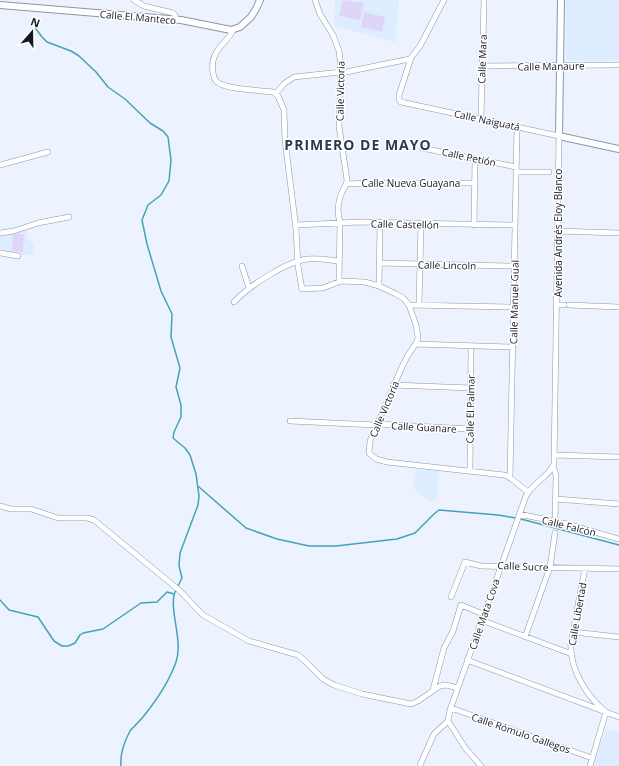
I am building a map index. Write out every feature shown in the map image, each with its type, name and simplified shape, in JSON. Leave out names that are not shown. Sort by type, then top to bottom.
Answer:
[{"type":"street","points":[[134,0],[144,6],[173,13],[176,20]]},
{"type":"street","points":[[260,0],[253,14],[240,27],[233,30],[228,39],[217,50],[212,66],[215,79],[220,84],[276,93],[280,98],[284,110],[285,135],[302,289],[323,288],[339,281],[365,282],[379,286],[399,296],[409,305],[418,334],[416,344],[513,347]]},
{"type":"street","name":"Calle Victoria","points":[[315,0],[323,19],[337,42],[340,56],[341,72],[339,126],[342,152],[347,172],[347,184],[339,202],[339,281]]},
{"type":"street","points":[[276,93],[285,83],[294,77],[341,72],[406,61],[411,58],[426,34],[444,0]]},
{"type":"street","name":"Calle Mara","points":[[481,119],[484,0]]},
{"type":"street","name":"Avenida Andrés Eloy Blanco","points":[[555,522],[556,474],[553,466],[557,305],[561,0]]},
{"type":"street","name":"Calle El Manteco","points":[[0,5],[176,20],[225,30],[233,30]]},
{"type":"street","name":"Calle Naiguatá","points":[[411,58],[399,95],[401,102],[619,149]]},
{"type":"street","name":"Calle Manaure","points":[[482,66],[619,65]]},
{"type":"street","name":"Calle Manuel Gual","points":[[510,478],[517,127]]},
{"type":"street","name":"Calle Petión","points":[[422,148],[516,169],[549,172]]},
{"type":"street","points":[[0,165],[48,152]]},
{"type":"street","points":[[474,225],[475,159]]},
{"type":"street","name":"Calle Nueva Guayana","points":[[347,184],[475,184]]},
{"type":"street","points":[[0,233],[14,231],[38,223],[68,217]]},
{"type":"street","name":"Calle Castellón","points":[[296,225],[340,222],[514,226]]},
{"type":"street","points":[[379,286],[380,223]]},
{"type":"street","points":[[419,305],[422,224]]},
{"type":"street","points":[[558,231],[619,233]]},
{"type":"street","points":[[0,253],[18,256]]},
{"type":"street","points":[[234,302],[249,288],[270,275],[298,262],[308,259],[339,261]]},
{"type":"street","name":"Calle Lincoln","points":[[379,263],[514,266]]},
{"type":"street","points":[[242,266],[249,288]]},
{"type":"street","points":[[409,305],[514,307]]},
{"type":"street","points":[[557,305],[619,307]]},
{"type":"street","name":"Calle Victoria","points":[[416,344],[404,361],[370,441],[369,449],[371,454],[376,458],[394,463],[500,474],[510,478],[528,492]]},
{"type":"street","name":"Calle El Palmar","points":[[470,471],[471,346]]},
{"type":"street","points":[[393,386],[471,388]]},
{"type":"street","name":"Calle Guanare","points":[[290,421],[470,429]]},
{"type":"street","points":[[554,455],[619,457]]},
{"type":"street","name":"Calle Mata Cova","points":[[448,721],[481,620],[528,492],[553,466]]},
{"type":"street","points":[[556,499],[619,504]]},
{"type":"street","points":[[0,506],[11,509],[31,509],[58,518],[86,518],[94,520],[179,590],[203,615],[249,641],[298,656],[323,679],[334,685],[362,694],[411,704],[416,703],[433,690],[444,685],[458,688]]},
{"type":"street","name":"Calle Falcón","points":[[519,514],[619,539]]},
{"type":"street","points":[[525,637],[550,567],[555,534]]},
{"type":"street","name":"Calle Sucre","points":[[451,597],[465,562],[481,566],[619,569]]},
{"type":"street","name":"Calle Libertad","points":[[585,568],[573,632],[571,647],[572,654],[582,685],[596,704],[606,712]]},
{"type":"street","points":[[433,690],[444,648],[454,628],[461,605],[484,614]]},
{"type":"street","points":[[481,620],[572,654]]},
{"type":"street","points":[[573,632],[619,637]]},
{"type":"street","points":[[468,660],[619,716]]},
{"type":"street","name":"Calle Rómulo Gallegos","points":[[451,708],[592,758]]},
{"type":"street","points":[[590,766],[606,712]]},
{"type":"street","points":[[420,765],[434,734],[448,721],[466,749],[481,766]]},
{"type":"shaded area","points":[[335,0],[399,0],[395,42],[334,26]]},
{"type":"shaded area","points":[[343,0],[364,3],[360,20],[339,16]]},
{"type":"shaded area","points":[[566,0],[619,0],[619,61],[570,61],[566,59]]},
{"type":"shaded area","points":[[364,12],[385,17],[382,32],[361,27]]},
{"type":"shaded area","points":[[27,230],[27,237],[34,246],[33,253],[31,255],[24,255],[0,249],[0,236]]},
{"type":"shaded area","points":[[13,234],[24,234],[23,252],[12,251]]},
{"type":"shaded area","points":[[416,469],[439,471],[436,501],[429,501],[413,488]]},
{"type":"shaded area","points":[[606,729],[619,733],[619,766],[593,766]]},
{"type":"waterway","points":[[33,25],[47,42],[71,51],[79,56],[96,72],[108,87],[125,99],[150,123],[163,131],[168,137],[171,160],[169,181],[161,195],[148,205],[142,220],[147,244],[161,291],[172,314],[171,337],[180,368],[176,387],[181,405],[181,417],[174,432],[173,438],[185,448],[190,455],[196,474],[199,496],[198,505],[180,553],[179,566],[182,578],[178,586]]},
{"type":"waterway","points":[[199,487],[246,528],[277,539],[309,546],[336,546],[397,539],[415,533],[439,510],[516,518]]},
{"type":"waterway","points":[[521,519],[619,545]]},
{"type":"waterway","points":[[121,766],[123,748],[130,731],[157,698],[170,677],[176,662],[178,644],[173,605],[176,590]]},
{"type":"waterway","points":[[0,600],[9,610],[38,617],[54,641],[62,646],[68,646],[75,643],[83,633],[103,629],[141,603],[157,602],[167,592],[174,594]]},
{"type":"district","name":"PRIMERO DE MAYO","points":[[358,144]]}]
